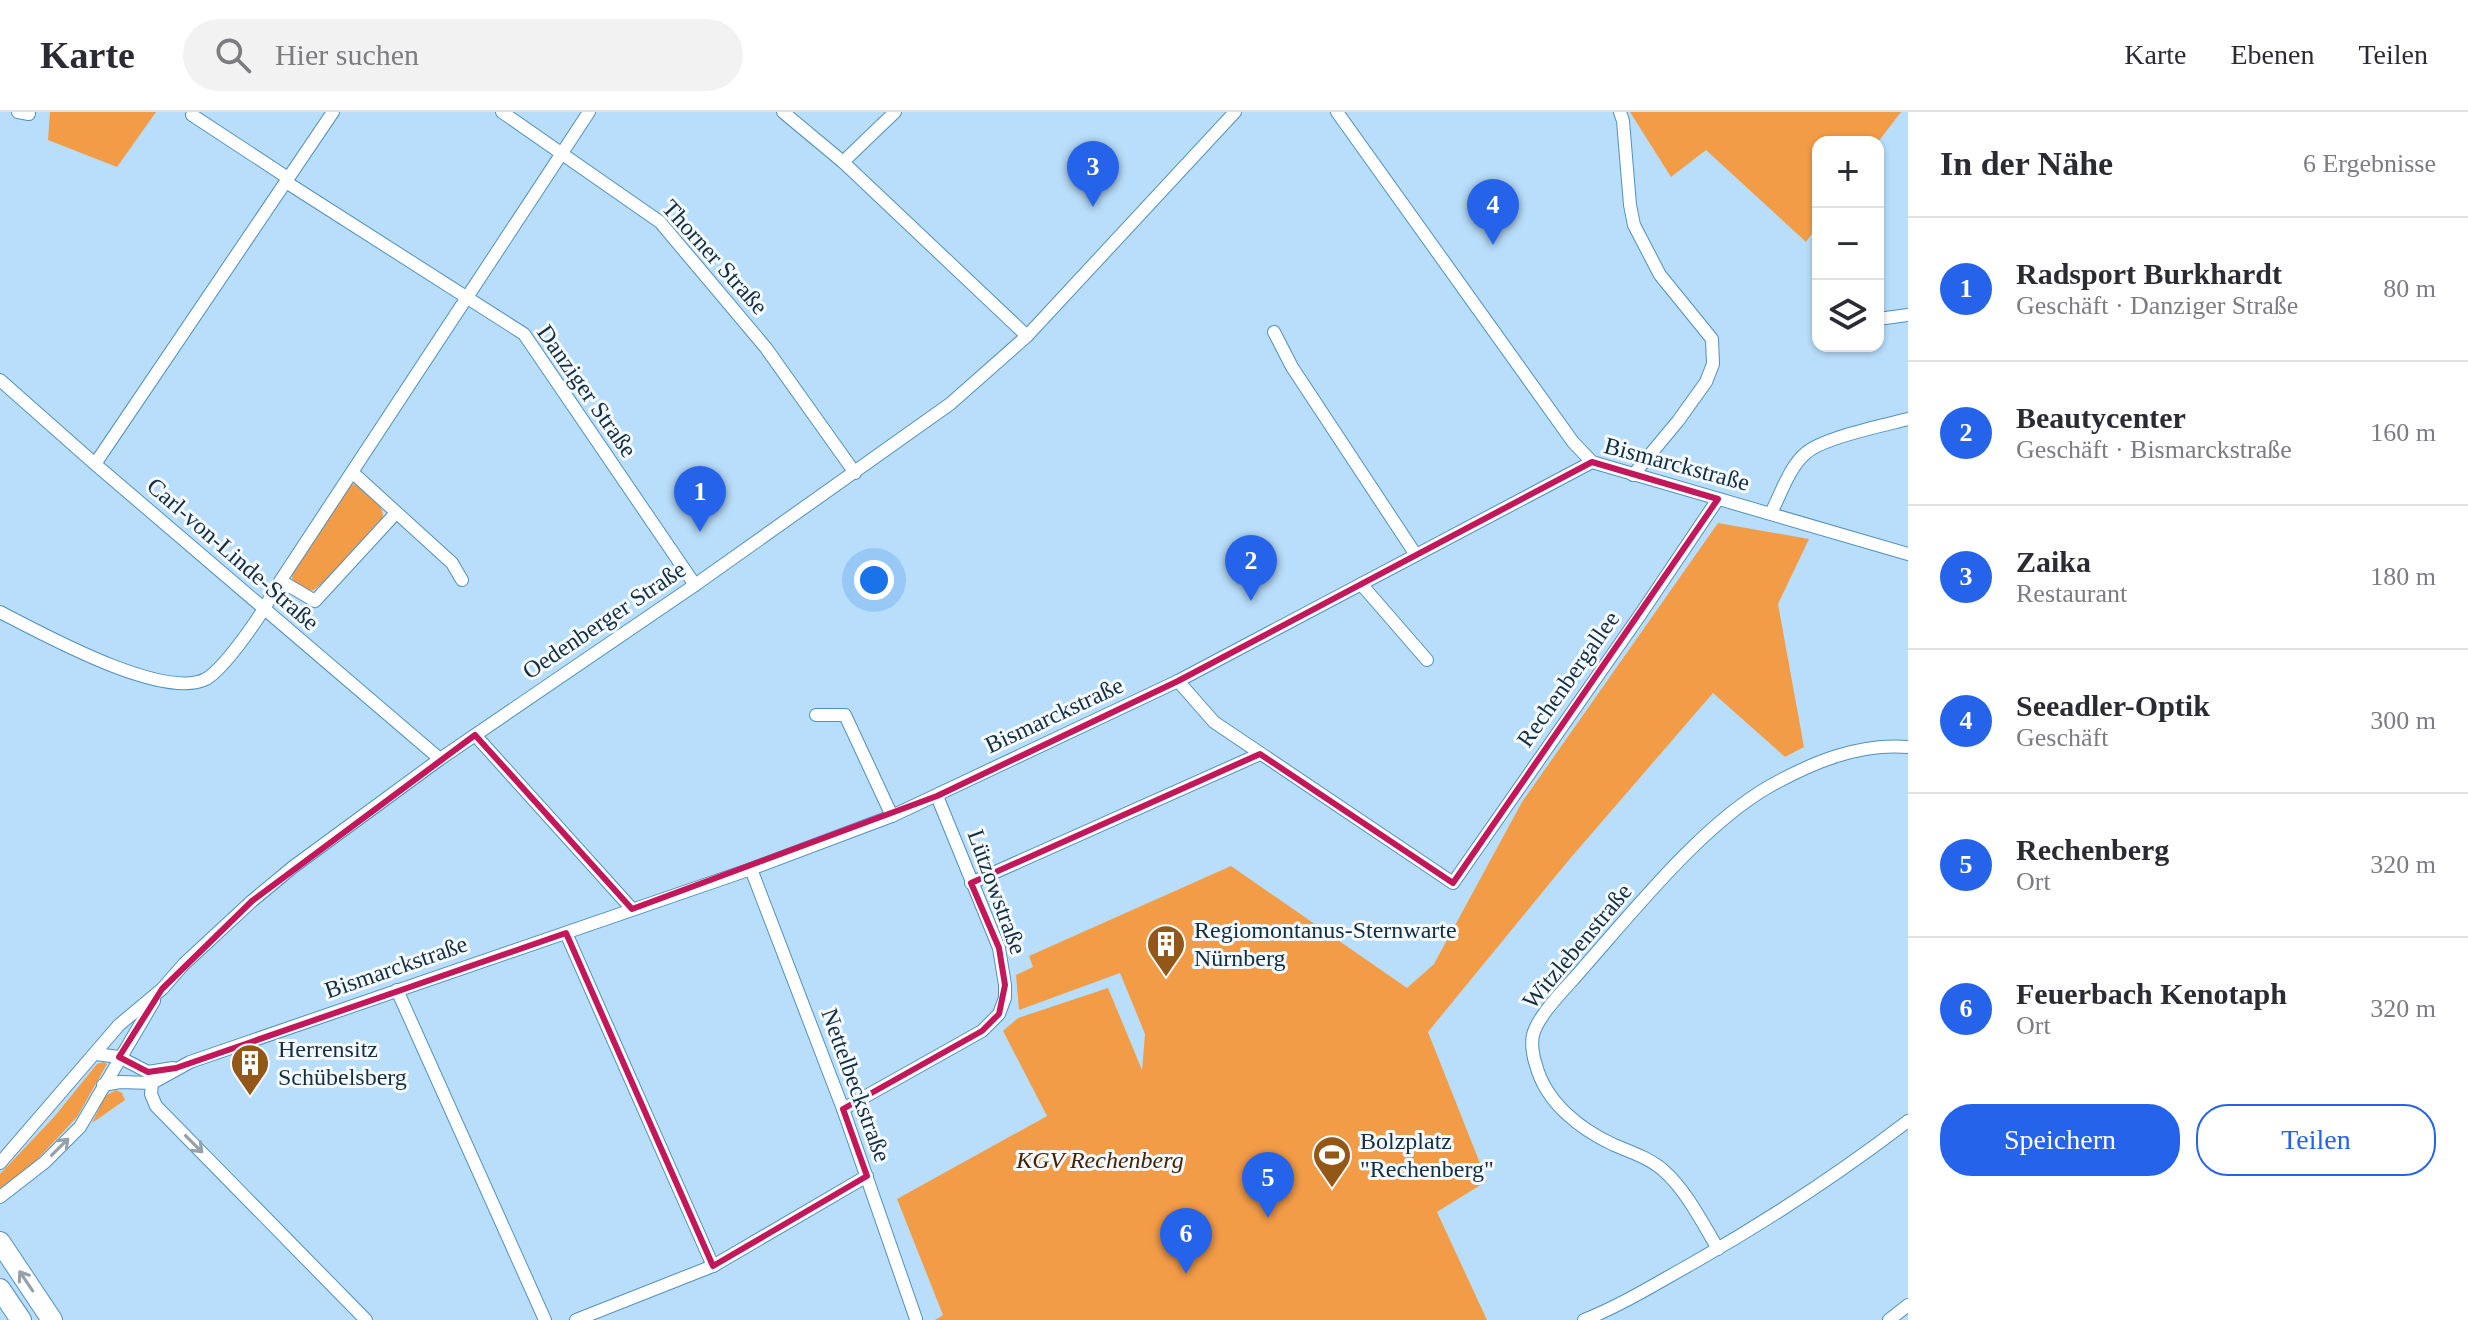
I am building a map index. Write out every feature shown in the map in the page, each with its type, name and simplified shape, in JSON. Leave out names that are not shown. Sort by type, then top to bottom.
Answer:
[{"type":"main road","points":[[0,1242],[52,1320]]},
{"type":"main road","points":[[0,1289],[21,1320]]},
{"type":"street","points":[[95,464],[333,112]]},
{"type":"street","name":"Thorner Straße","points":[[502,112],[660,222],[766,348],[855,473]]},
{"type":"street","points":[[0,612],[122,670],[178,683],[195,682],[214,672],[265,611],[281,581],[589,112]]},
{"type":"street","points":[[783,112],[843,162],[1027,336]]},
{"type":"street","points":[[843,162],[895,112]]},
{"type":"street","name":"Oedenberger Straße","points":[[96,1054],[119,1025],[162,989],[184,964],[252,901],[440,759],[695,585],[950,404],[1027,336],[1235,112]]},
{"type":"street","points":[[1337,112],[1573,442],[1592,462]]},
{"type":"street","points":[[1620,112],[1634,225],[1660,275],[1712,339],[1713,364],[1706,382],[1678,421],[1633,475]]},
{"type":"street","name":"Danziger Straße","points":[[192,115],[524,334],[695,585]]},
{"type":"street","points":[[1884,318],[1908,315]]},
{"type":"street","points":[[1274,332],[1292,367],[1416,555]]},
{"type":"street","name":"Carl-von-Linde-Straße","points":[[0,380],[440,759]]},
{"type":"street","points":[[1771,513],[1790,474],[1806,452],[1843,436],[1908,419]]},
{"type":"street","name":"Bismarckstraße","points":[[96,1054],[119,1057],[148,1072],[176,1068],[751,869],[892,816],[1178,681],[1592,462],[1908,554]]},
{"type":"street","points":[[352,472],[452,563],[462,580]]},
{"type":"street","name":"Rechenbergallee","points":[[1260,754],[1453,883],[1718,499]]},
{"type":"street","points":[[281,581],[315,601],[396,513]]},
{"type":"street","points":[[1361,584],[1427,660]]},
{"type":"street","points":[[1178,681],[1214,722],[1260,754]]},
{"type":"street","points":[[816,715],[845,715],[892,816]]},
{"type":"street","points":[[475,735],[632,909]]},
{"type":"street","name":"Witzlebenstraße","points":[[1718,1249],[1677,1184],[1661,1168],[1591,1132],[1561,1109],[1541,1081],[1535,1065],[1533,1035],[1555,1001],[1636,908],[1731,814],[1769,786],[1826,760],[1859,748],[1908,747]]},
{"type":"street","points":[[971,883],[1260,754]]},
{"type":"street","name":"Lützowstraße","points":[[843,1109],[982,1031],[999,1014],[1005,998],[999,948],[937,796]]},
{"type":"street","name":"Nettelbeckstraße","points":[[751,869],[843,1109],[916,1319]]},
{"type":"street","points":[[566,933],[713,1266]]},
{"type":"street","name":"Oedenberger Straße","points":[[119,1057],[162,989]]},
{"type":"street","points":[[397,990],[545,1320]]},
{"type":"street","points":[[0,1163],[96,1054]]},
{"type":"street","points":[[0,1197],[45,1162],[80,1127],[119,1057]]},
{"type":"street","name":"Bismarckstraße","points":[[152,1083],[176,1068]]},
{"type":"street","points":[[103,1085],[152,1083],[151,1094],[156,1106],[366,1320]]},
{"type":"street","points":[[1584,1320],[1718,1249],[1792,1203],[1908,1121]]},
{"type":"street","points":[[576,1320],[713,1266],[867,1176]]},
{"type":"street","points":[[1889,1320],[1908,1305]]},
{"type":"highlighted area","points":[[1592,462],[1718,499],[1453,883],[1260,754],[971,883],[999,948],[1005,985],[999,1014],[982,1031],[843,1109],[867,1176],[713,1266],[566,933],[176,1068],[148,1072],[119,1057],[162,989],[252,901],[475,735],[632,909],[937,796],[1178,681]]},
{"type":"green space","points":[[50,112],[156,112],[117,167],[48,140]]},
{"type":"green space","points":[[1630,112],[1901,112],[1883,136],[1812,136],[1812,234],[1806,242],[1706,150],[1671,177]]},
{"type":"green space","points":[[354,484],[373,497],[383,517],[325,581],[308,591],[293,581],[291,573],[349,485]]},
{"type":"green space","name":"KGV Rechenberg","points":[[1718,523],[1809,539],[1778,604],[1804,747],[1785,757],[1713,693],[1568,861],[1428,1032],[1487,1181],[1437,1212],[1487,1320],[935,1320],[943,1315],[897,1199],[1047,1116],[1003,1031],[1018,1018],[1108,988],[1142,1070],[1145,1034],[1120,973],[1019,1010],[1016,975],[1033,967],[1029,956],[1231,866],[1407,988],[1434,964],[1522,802]]},
{"type":"green space","points":[[97,1064],[107,1064],[77,1117],[32,1165],[0,1191],[0,1174],[54,1117]]},
{"type":"green space","points":[[116,1090],[122,1093],[125,1100],[92,1123],[105,1096]]},
{"type":"place","name":"Zaika","points":[[1093,207]]},
{"type":"place","name":"Seeadler-Optik","points":[[1493,245]]},
{"type":"place","name":"Radsport Burkhardt","points":[[700,532]]},
{"type":"place","name":"Beautycenter","points":[[1251,601]]},
{"type":"place","name":"Regiomontanus-Sternwarte Nürnberg","points":[[1166,978]]},
{"type":"place","name":"Herrensitz Schübelsberg","points":[[250,1097]]},
{"type":"place","name":"Bolzplatz \"Rechenberg\"","points":[[1332,1189]]},
{"type":"place","name":"Rechenberg","points":[[1268,1218]]},
{"type":"place","name":"Feuerbach Kenotaph","points":[[1186,1274]]}]
